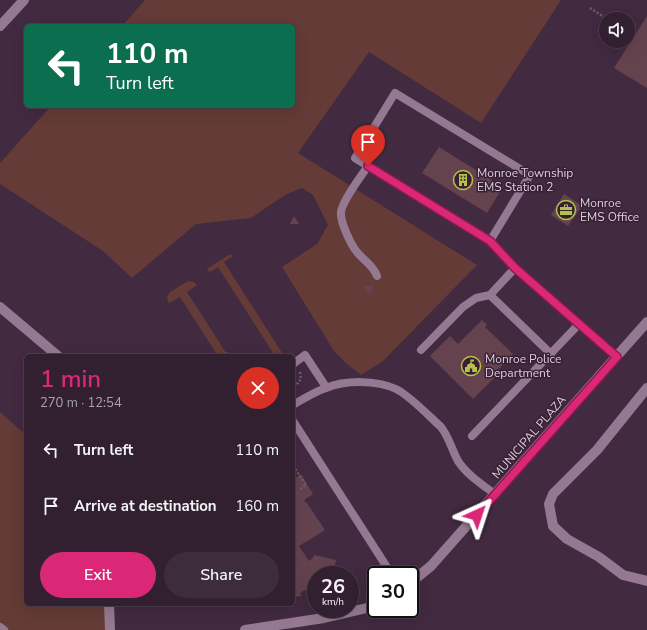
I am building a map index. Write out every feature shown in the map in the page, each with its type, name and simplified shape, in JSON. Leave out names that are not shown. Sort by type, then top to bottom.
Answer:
[{"type":"street","points":[[0,26],[24,0]]},
{"type":"street","points":[[0,307],[56,354]]},
{"type":"street","name":"MUNICIPAL PLAZA","points":[[419,576],[431,566],[496,495],[647,322]]},
{"type":"street","points":[[647,388],[597,450],[553,494],[549,504],[553,526],[567,539],[598,557],[624,575],[647,581]]},
{"type":"street","points":[[109,606],[110,630]]},
{"type":"street","points":[[248,630],[324,618],[367,608]]},
{"type":"lane","points":[[490,241],[530,175],[395,93],[355,158],[490,241],[515,268],[617,357]]},
{"type":"lane","points":[[368,166],[354,186],[341,212],[350,242],[357,252],[374,269],[377,276]]},
{"type":"lane","points":[[421,350],[463,307],[476,298],[490,295],[515,268]]},
{"type":"lane","points":[[490,295],[551,354]]},
{"type":"lane","points":[[472,436],[579,324]]},
{"type":"lane","points":[[295,362],[305,355],[326,387]]},
{"type":"lane","points":[[295,404],[326,387],[354,382],[369,383],[396,389],[405,395],[441,427],[459,462],[465,470],[496,495]]},
{"type":"lane","points":[[296,434],[386,566]]},
{"type":"lane","points":[[0,627],[4,630]]},
{"type":"path","points":[[590,8],[599,14]]},
{"type":"path","points":[[295,365],[301,376],[300,381],[295,385]]},
{"type":"path","points":[[295,469],[306,485],[299,490]]},
{"type":"shaded area","points":[[145,0],[561,0],[481,123],[369,52],[298,153],[477,265],[382,362],[361,375],[334,351],[282,267],[317,244],[328,225],[313,195],[302,188],[285,195],[251,218],[196,224],[132,278],[103,251],[0,184],[0,163],[49,108],[295,108],[295,24],[124,24]]},
{"type":"shaded area","points":[[230,254],[233,256],[224,262],[283,354],[274,354],[218,267],[210,272],[207,270]]},
{"type":"shaded area","points":[[188,281],[194,282],[197,285],[187,292],[227,354],[217,354],[180,297],[169,303],[168,302],[167,297],[170,292]]},
{"type":"shaded area","points":[[0,412],[24,433],[24,606],[109,606],[110,630],[0,630]]},
{"type":"building","points":[[647,16],[647,88],[614,68],[627,48],[635,48],[635,35]]},
{"type":"building","name":"Monroe Township EMS Station 2","points":[[439,147],[503,187],[487,213],[422,173]]},
{"type":"building","name":"Monroe EMS Office","points":[[564,194],[582,206],[568,226],[551,215]]},
{"type":"building","points":[[294,216],[299,224],[290,224]]},
{"type":"building","points":[[374,285],[370,296],[363,287]]},
{"type":"building","name":"Monroe Police Department","points":[[482,320],[487,325],[485,327],[513,354],[492,376],[494,378],[473,399],[430,356],[450,336],[458,344]]},
{"type":"building","points":[[301,474],[313,494],[304,500],[325,530],[299,546],[309,561],[314,555],[336,560],[335,566],[307,566],[307,589],[300,593],[302,596],[295,597],[295,478]]},
{"type":"place","name":"Monroe Township EMS Station 2","points":[[463,180]]},
{"type":"place","name":"Monroe EMS Office","points":[[566,210]]},
{"type":"place","name":"Monroe Police Department","points":[[471,366]]},
{"type":"route","points":[[368,166],[490,241],[515,268],[617,357],[477,515]]}]
